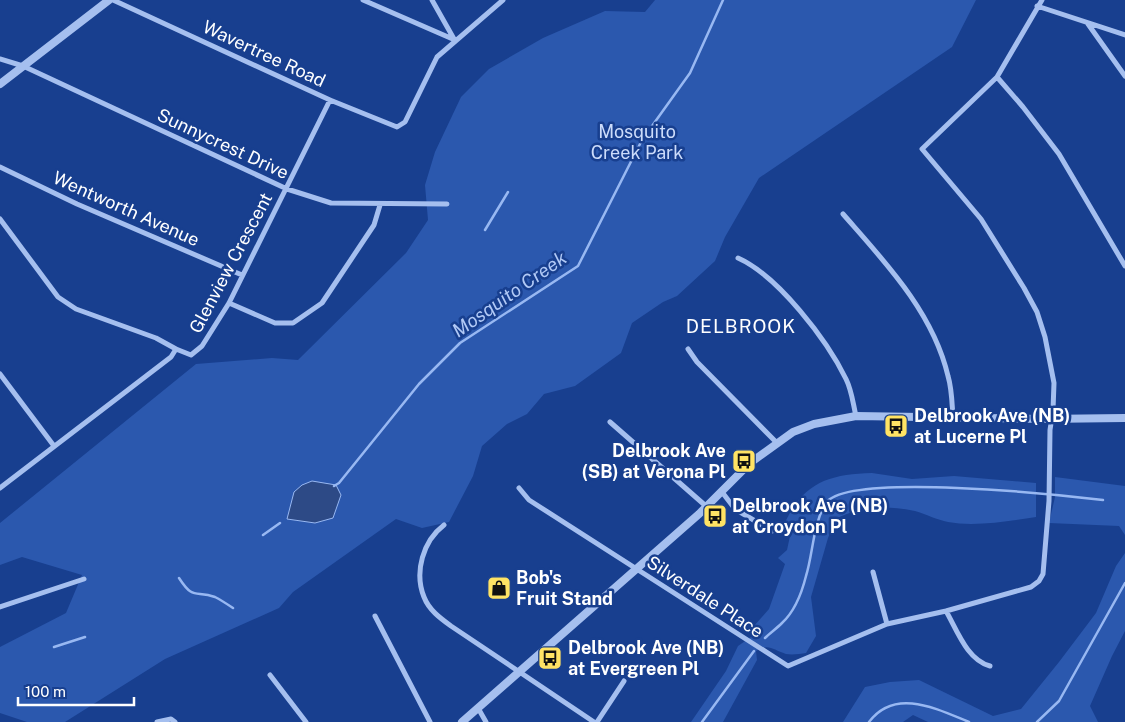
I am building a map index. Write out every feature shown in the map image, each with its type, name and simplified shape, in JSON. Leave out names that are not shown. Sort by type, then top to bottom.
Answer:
[{"type":"street","points":[[0,84],[111,0]]},
{"type":"street","name":"Wavertree Road","points":[[111,0],[330,100],[397,127],[405,122],[437,57],[455,40]]},
{"type":"street","points":[[364,0],[455,40]]},
{"type":"street","points":[[432,0],[455,40]]},
{"type":"street","points":[[455,40],[504,0]]},
{"type":"street","points":[[1042,0],[996,77],[1023,107],[1059,154],[1125,266]]},
{"type":"street","points":[[1038,6],[1125,35]]},
{"type":"street","points":[[1087,23],[1125,76]]},
{"type":"street","name":"Sunnycrest Drive","points":[[0,59],[23,66],[286,190],[331,203],[380,205],[447,204]]},
{"type":"street","name":"Silverdale Place","points":[[519,488],[529,500],[788,666],[887,624],[946,611],[1031,586],[1039,581],[1043,574],[1049,501],[1054,383],[1051,362],[1037,312],[981,219],[922,149],[996,77]]},
{"type":"street","name":"Glenview Crescent","points":[[0,488],[171,357],[176,350],[191,355],[202,346],[229,302],[330,100]]},
{"type":"street","name":"Wentworth Avenue","points":[[0,167],[77,204],[242,275]]},
{"type":"street","points":[[229,302],[275,323],[293,323],[322,303],[374,225],[380,205]]},
{"type":"street","points":[[843,214],[895,274],[925,320],[938,345],[949,377],[953,418]]},
{"type":"street","points":[[0,219],[58,297],[76,309],[156,338],[176,350]]},
{"type":"street","points":[[738,258],[750,263],[788,297],[817,333],[846,379],[856,416]]},
{"type":"street","points":[[688,349],[698,362],[776,442]]},
{"type":"street","points":[[0,374],[54,446]]},
{"type":"street","points":[[462,722],[637,570],[707,507],[750,463],[776,442],[793,432],[814,424],[856,416],[1052,419],[1125,418]]},
{"type":"street","points":[[610,422],[707,507]]},
{"type":"street","points":[[722,492],[735,509],[772,532]]},
{"type":"street","points":[[444,525],[427,546],[422,561],[420,584],[424,598],[430,608],[450,626],[596,722],[624,680]]},
{"type":"street","points":[[873,572],[887,624]]},
{"type":"street","points":[[0,607],[84,579]]},
{"type":"street","points":[[946,611],[971,654],[982,664],[990,666]]},
{"type":"street","points":[[375,616],[430,722]]},
{"type":"street","points":[[270,675],[306,722]]},
{"type":"street","points":[[478,708],[486,722]]},
{"type":"street","points":[[157,722],[171,719],[175,722]]},
{"type":"green space","name":"Mosquito Creek Park","points":[[655,0],[976,0],[952,47],[759,178],[725,237],[715,261],[677,296],[663,302],[632,323],[621,353],[575,386],[544,394],[527,414],[507,424],[482,446],[473,476],[449,522],[422,528],[396,519],[293,592],[279,608],[165,659],[65,722],[27,722],[0,713],[0,647],[66,613],[82,575],[22,557],[0,565],[0,523],[196,364],[272,358],[298,360],[406,253],[428,220],[425,185],[435,152],[461,97],[489,69],[543,38],[605,11],[645,12]]},
{"type":"green space","points":[[872,473],[912,479],[954,476],[1036,483],[1036,517],[969,524],[944,521],[915,511],[885,507],[856,511],[837,518],[828,538],[811,597],[816,636],[806,653],[786,654],[768,647],[756,651],[757,660],[723,722],[691,722],[726,671],[738,646],[751,637],[753,627],[769,609],[785,564],[778,558],[787,550],[790,536],[784,525],[799,499],[808,490],[830,479]]},
{"type":"green space","points":[[1055,477],[1125,486],[1125,535],[1119,526],[1049,523],[1055,497]]},
{"type":"green space","points":[[1125,553],[1125,631],[1090,706],[1098,722],[928,722],[913,715],[903,722],[843,722],[865,687],[890,682],[919,680],[993,716],[1021,709],[1096,613],[1116,566]]},
{"type":"shaded area","points":[[312,481],[336,485],[341,495],[333,518],[315,523],[287,519],[294,492],[302,485]]},
{"type":"waterway","name":"Mosquito Creek","points":[[334,486],[339,483],[419,384],[460,343],[578,266],[642,140],[690,73],[723,0]]},
{"type":"waterway","points":[[485,230],[508,192]]},
{"type":"waterway","points":[[765,638],[780,625],[794,608],[804,582],[818,520],[826,503],[842,494],[872,489],[912,487],[957,488],[1103,500]]},
{"type":"waterway","name":"Mosquito Creek","points":[[263,535],[280,523]]},
{"type":"waterway","points":[[179,578],[188,590],[195,594],[215,597],[233,608]]},
{"type":"waterway","points":[[1037,722],[1059,701],[1125,583]]},
{"type":"waterway","points":[[54,647],[85,637]]},
{"type":"waterway","points":[[702,722],[754,651]]},
{"type":"waterway","points":[[869,722],[879,711],[891,705],[904,703],[930,707],[969,722]]},
{"type":"place","name":"Delbrook Ave (NB) at Lucerne Pl","points":[[896,426]]},
{"type":"place","name":"Delbrook Ave (SB) at Verona Pl","points":[[744,461]]},
{"type":"place","name":"Delbrook Ave (NB) at Croydon Pl","points":[[715,516]]},
{"type":"place","name":"Bob's Fruit Stand","points":[[499,588]]},
{"type":"place","name":"Delbrook Ave (NB) at Evergreen Pl","points":[[550,658]]},
{"type":"district","name":"DELBROOK","points":[[741,326]]}]
